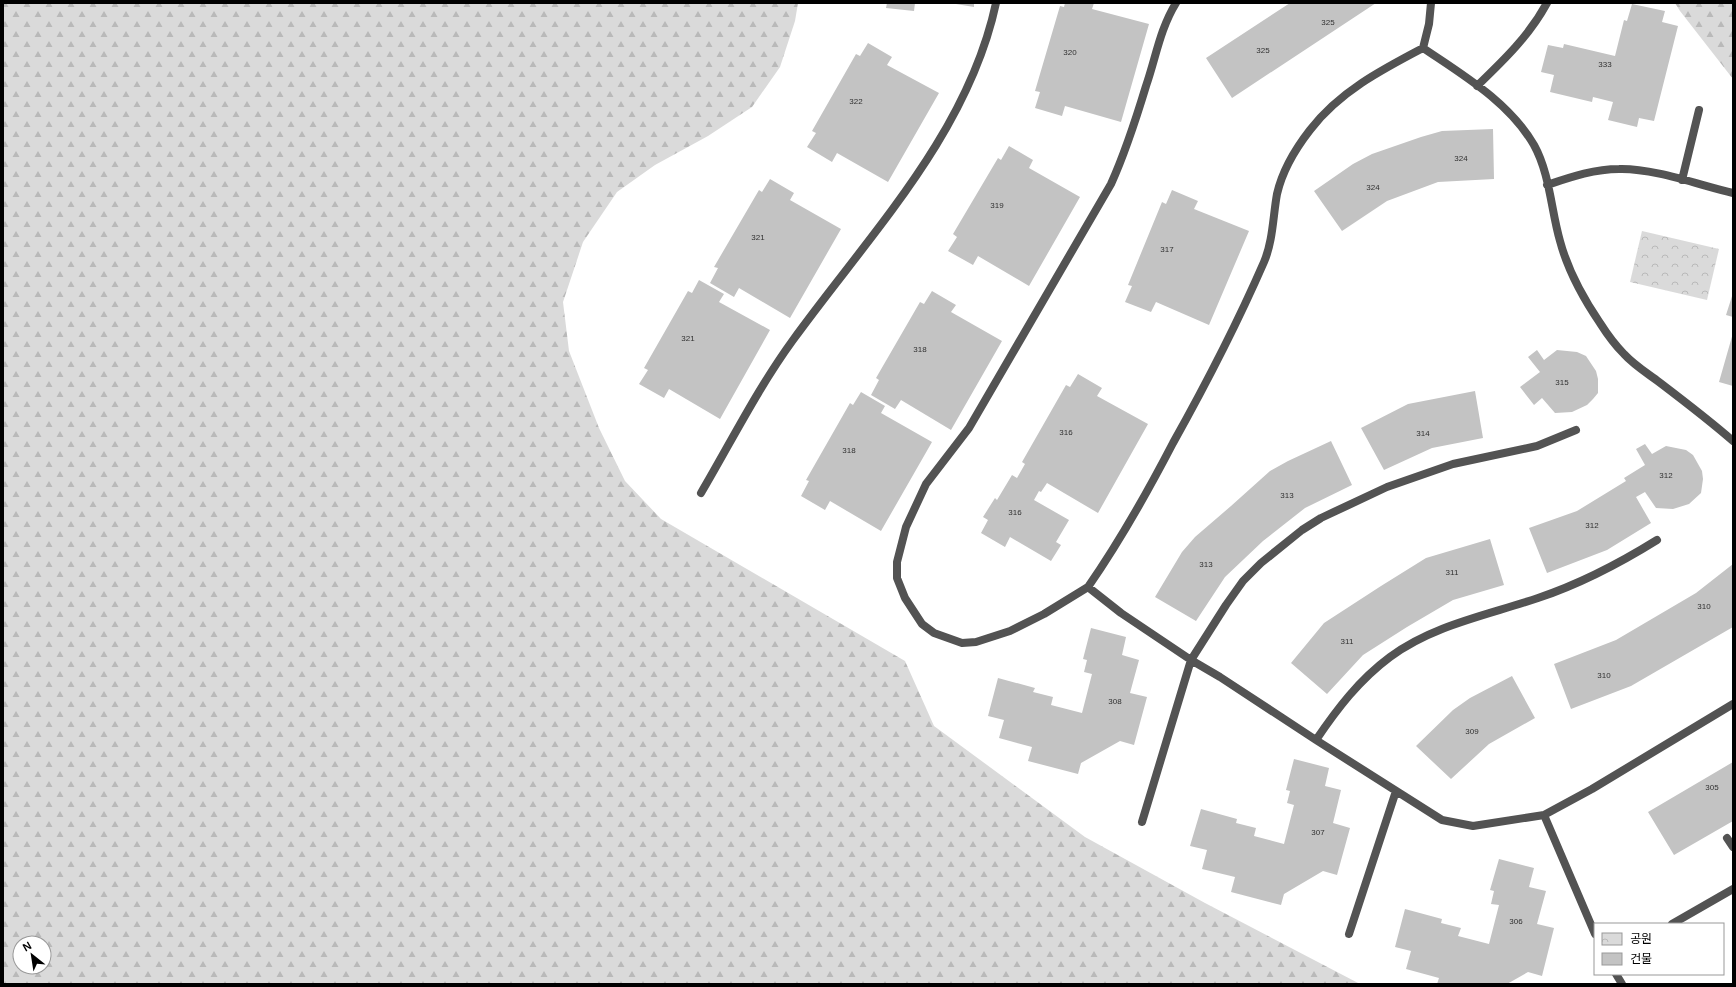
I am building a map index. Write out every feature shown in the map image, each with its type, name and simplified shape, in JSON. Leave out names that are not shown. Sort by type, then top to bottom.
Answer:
[{"type":"lane","points":[[701,493],[767,379],[793,340],[882,224],[932,151],[964,93],[983,53],[992,25],[996,3]]},
{"type":"lane","points":[[1176,3],[1166,19],[1146,86],[1119,167],[1111,184],[970,428],[926,484],[906,527],[897,562],[897,578],[905,598],[922,624],[934,633],[962,643],[976,642],[1010,631],[1044,614],[1088,587],[1127,527],[1224,349],[1265,259],[1278,192],[1298,147],[1324,113],[1341,98],[1371,77],[1423,48],[1429,24],[1431,3]]},
{"type":"lane","points":[[1477,86],[1517,47],[1532,28],[1547,3]]},
{"type":"lane","points":[[1423,48],[1477,86],[1507,112],[1523,129],[1534,146],[1545,172],[1560,242],[1567,263],[1586,300],[1610,338],[1632,362],[1711,422],[1733,441]]},
{"type":"lane","points":[[1682,180],[1699,110]]},
{"type":"lane","points":[[1547,185],[1578,174],[1599,170],[1619,169],[1642,170],[1733,193]]},
{"type":"lane","points":[[1142,822],[1191,660],[1226,604],[1261,562],[1280,546],[1321,518],[1362,497],[1416,476],[1453,464],[1537,446],[1576,430]]},
{"type":"lane","points":[[1316,740],[1342,702],[1355,688],[1390,657],[1410,644],[1470,618],[1538,598],[1569,586],[1628,558],[1657,540]]},
{"type":"lane","points":[[1088,587],[1121,614],[1442,820],[1473,826],[1544,815],[1592,789],[1733,704]]},
{"type":"lane","points":[[1349,934],[1396,791]]},
{"type":"lane","points":[[1544,815],[1594,932]]},
{"type":"lane","points":[[1727,838],[1733,847]]},
{"type":"lane","points":[[1674,923],[1733,889]]},
{"type":"lane","points":[[1617,975],[1622,984]]},
{"type":"green space","points":[[3,3],[798,3],[795,21],[780,67],[752,107],[708,136],[655,165],[617,192],[583,242],[563,302],[569,351],[599,428],[625,481],[661,519],[905,661],[934,726],[1085,837],[1205,903],[1360,984],[3,984]]},
{"type":"green space","points":[[1675,3],[1733,3],[1733,79],[1680,11]]},
{"type":"green space","points":[[1642,231],[1719,249],[1707,300],[1630,282]]},
{"type":"building","points":[[887,3],[915,3],[914,11],[886,8]]},
{"type":"building","points":[[950,3],[974,3],[974,7]]},
{"type":"building","points":[[1065,3],[1094,3],[1092,9],[1149,24],[1121,122],[1065,106],[1062,116],[1035,108],[1040,92],[1035,91],[1060,6],[1064,7]]},
{"type":"building","points":[[1290,3],[1376,3],[1232,98],[1206,58]]},
{"type":"building","points":[[1632,4],[1665,11],[1662,22],[1678,26],[1654,121],[1639,118],[1637,127],[1608,120],[1613,102],[1593,97],[1592,102],[1550,92],[1554,75],[1541,72],[1548,45],[1563,48],[1564,44],[1615,56],[1624,20],[1627,21]]},
{"type":"building","points":[[868,43],[892,57],[887,65],[939,93],[888,182],[837,153],[832,162],[807,147],[816,133],[812,131],[856,54],[860,56]]},
{"type":"building","points":[[1493,129],[1494,179],[1438,182],[1387,201],[1342,231],[1314,191],[1353,164],[1372,154],[1421,137],[1442,131]]},
{"type":"building","points":[[1009,146],[1033,160],[1029,168],[1080,197],[1029,286],[978,256],[973,265],[948,251],[957,237],[953,234],[998,158],[1001,160]]},
{"type":"building","points":[[770,179],[794,193],[790,200],[841,229],[790,318],[739,288],[734,297],[710,283],[718,268],[714,267],[759,190],[762,192]]},
{"type":"building","points":[[1172,190],[1198,201],[1194,209],[1249,231],[1209,325],[1156,302],[1151,312],[1125,302],[1132,286],[1128,285],[1162,202],[1166,204]]},
{"type":"building","points":[[699,280],[724,294],[719,302],[770,330],[720,419],[669,389],[664,398],[639,384],[648,370],[644,368],[688,291],[692,293]]},
{"type":"building","points":[[932,291],[956,305],[951,312],[1002,341],[951,430],[901,400],[895,409],[871,395],[879,380],[876,378],[920,302],[924,304]]},
{"type":"building","points":[[1733,293],[1733,317],[1726,315]]},
{"type":"building","points":[[1733,333],[1733,386],[1719,382]]},
{"type":"building","points":[[1537,350],[1544,360],[1557,350],[1577,352],[1586,356],[1596,371],[1598,379],[1598,393],[1587,405],[1572,412],[1555,413],[1542,398],[1534,405],[1520,387],[1540,372],[1528,357]]},
{"type":"building","points":[[1078,374],[1102,388],[1097,396],[1148,424],[1098,513],[1047,483],[1041,492],[1039,491],[1034,500],[1069,520],[1056,542],[1061,545],[1051,561],[1010,537],[1005,547],[981,533],[988,520],[983,517],[995,498],[997,500],[1012,475],[1017,478],[1025,464],[1022,462],[1066,385],[1070,387]]},
{"type":"building","points":[[1475,391],[1483,438],[1432,448],[1384,470],[1361,428],[1408,404]]},
{"type":"building","points":[[861,392],[885,406],[881,413],[932,442],[881,531],[830,501],[825,510],[801,496],[809,481],[806,480],[850,403],[853,405]]},
{"type":"building","points":[[1331,441],[1352,485],[1305,508],[1263,541],[1225,577],[1196,621],[1155,597],[1182,552],[1195,537],[1270,471]]},
{"type":"building","points":[[1645,444],[1652,454],[1666,446],[1686,450],[1693,455],[1702,471],[1703,479],[1701,493],[1689,504],[1673,509],[1656,508],[1645,492],[1636,497],[1651,523],[1607,550],[1547,573],[1529,528],[1577,511],[1626,481],[1624,478],[1645,465],[1636,449]]},
{"type":"building","points":[[1490,539],[1504,585],[1453,600],[1407,627],[1363,655],[1327,694],[1291,663],[1324,623],[1381,586],[1426,558]]},
{"type":"building","points":[[1733,564],[1733,627],[1631,686],[1571,709],[1554,664],[1616,640],[1696,593]]},
{"type":"building","points":[[1091,628],[1126,637],[1122,655],[1139,660],[1130,693],[1147,697],[1134,745],[1120,741],[1081,763],[1078,774],[1028,761],[1032,747],[999,738],[1004,720],[988,716],[998,678],[1035,688],[1033,692],[1053,697],[1051,705],[1082,713],[1092,674],[1084,672],[1087,660],[1083,659]]},
{"type":"building","points":[[1512,676],[1535,718],[1489,744],[1451,779],[1416,746],[1453,710],[1470,698]]},
{"type":"building","points":[[1294,759],[1329,768],[1325,786],[1341,790],[1333,823],[1350,828],[1337,875],[1323,871],[1284,894],[1281,905],[1231,892],[1235,877],[1202,869],[1207,850],[1190,846],[1201,809],[1237,819],[1236,823],[1256,828],[1254,836],[1284,844],[1294,805],[1287,803],[1290,791],[1286,790]]},
{"type":"building","points":[[1733,762],[1733,821],[1674,855],[1648,812]]},
{"type":"building","points":[[1499,859],[1534,868],[1529,887],[1546,891],[1537,924],[1554,928],[1542,976],[1528,972],[1507,984],[1437,984],[1439,978],[1406,969],[1411,951],[1395,947],[1405,909],[1442,919],[1441,923],[1461,928],[1458,936],[1489,944],[1499,905],[1491,904],[1494,891],[1490,890]]}]
